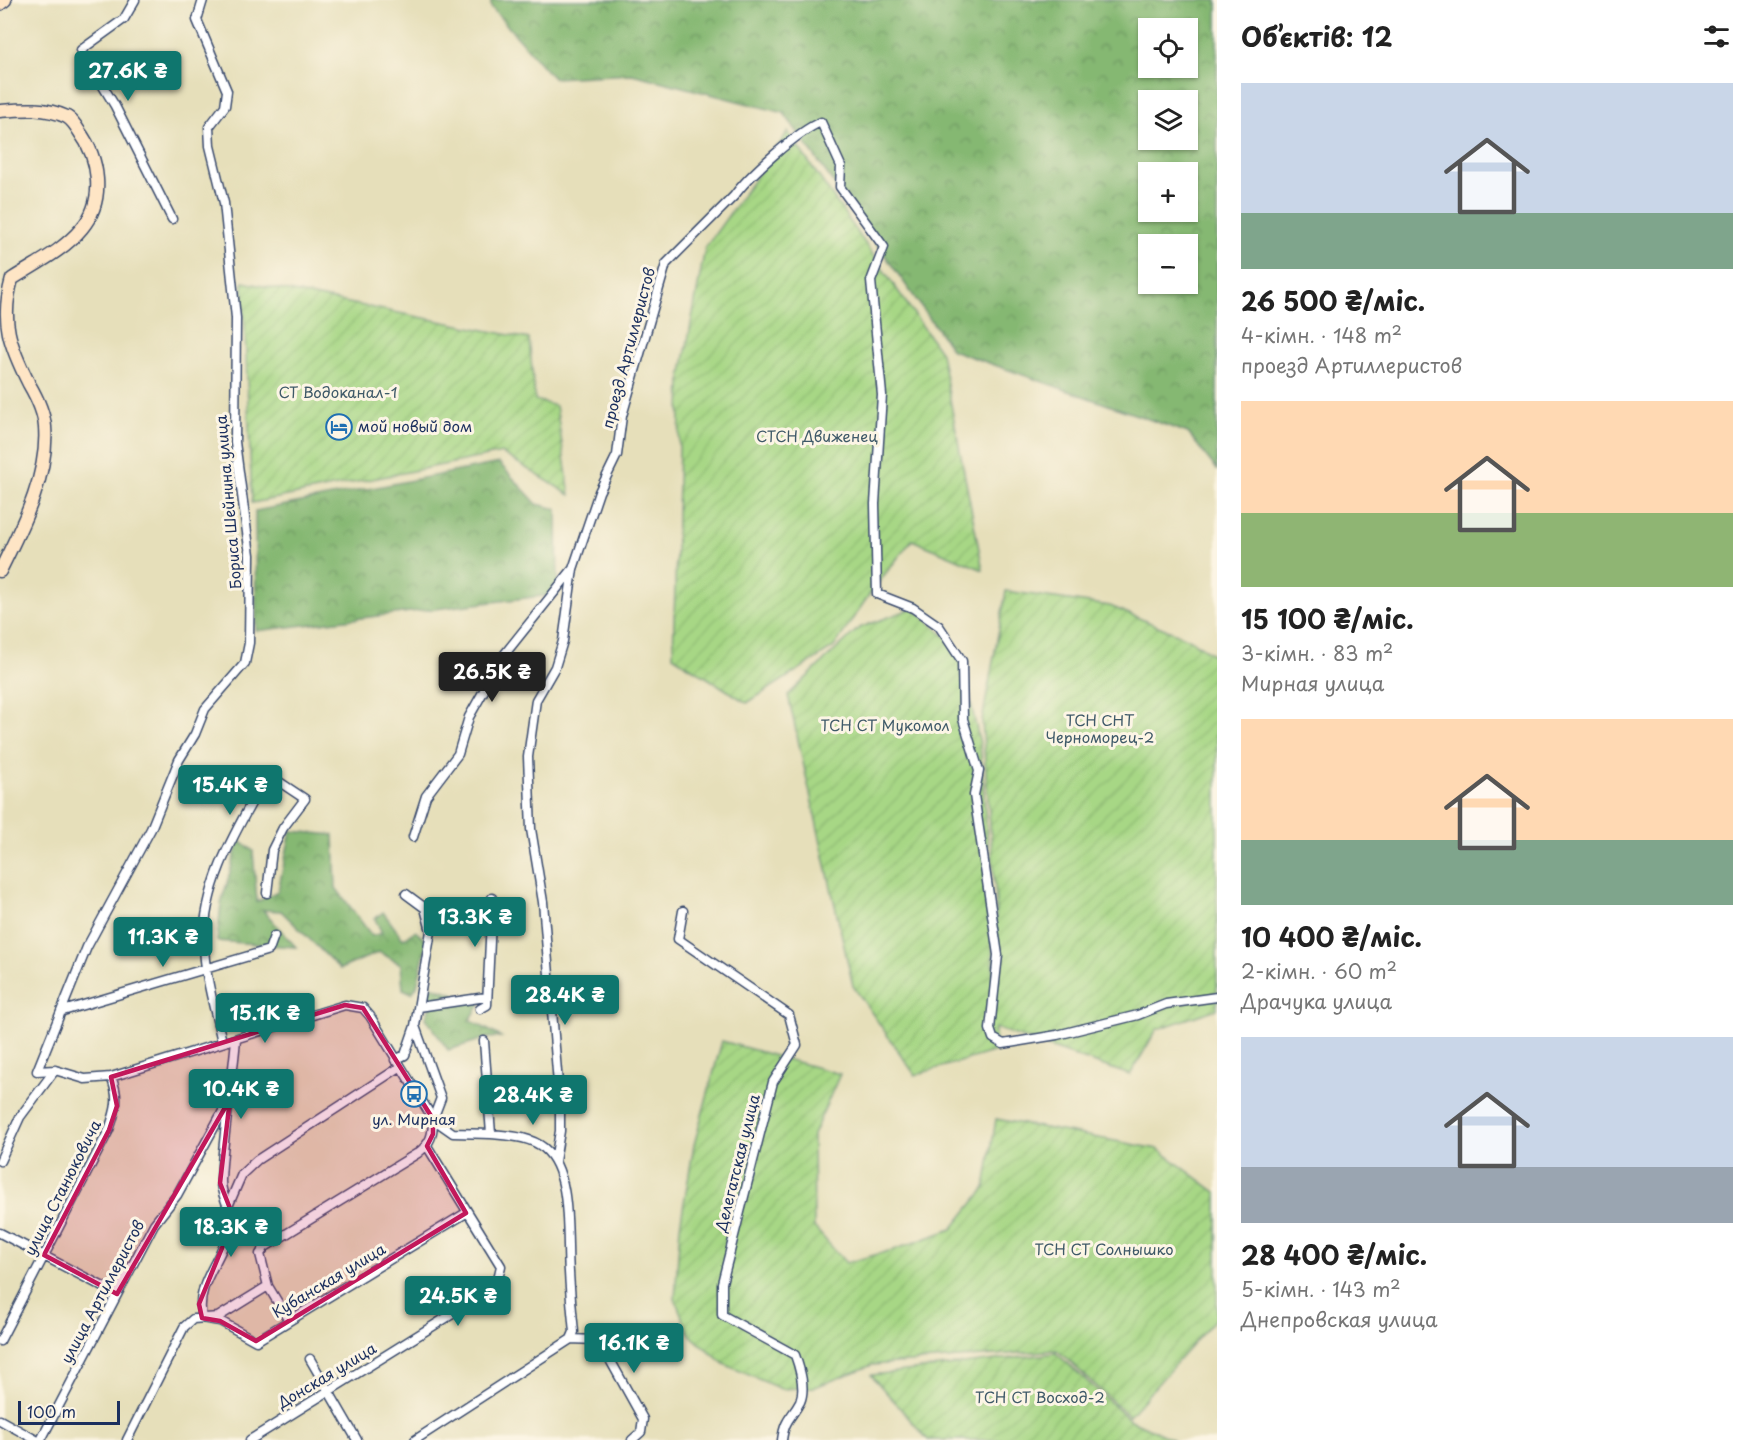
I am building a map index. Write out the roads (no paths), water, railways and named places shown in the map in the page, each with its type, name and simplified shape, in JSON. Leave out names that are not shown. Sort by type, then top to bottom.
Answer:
[{"type":"main road","points":[[0,4],[5,0]]},
{"type":"main road","points":[[0,111],[40,108],[70,118],[88,143],[98,180],[95,206],[83,227],[60,250],[12,279],[5,299],[6,328],[36,397],[45,426],[43,462],[27,510],[3,566]]},
{"type":"street","points":[[135,0],[124,19],[81,50],[115,106],[172,219]]},
{"type":"street","name":"Бориса Шейнина улица","points":[[55,1070],[38,1071],[87,947],[151,829],[179,760],[195,734],[205,709],[244,663],[249,643],[250,555],[235,442],[236,318],[224,203],[210,146],[210,127],[225,106],[227,91],[197,20],[203,0]]},
{"type":"street","name":"проезд Артиллеристов","points":[[555,1161],[560,1131],[560,1108],[543,902],[531,829],[528,757],[536,700],[555,667],[563,641],[573,569],[598,492],[616,455],[622,416],[666,264],[734,196],[742,184],[780,151],[813,126],[822,122],[841,166],[840,187],[884,247],[871,281],[882,396],[875,504],[877,594],[913,609],[939,626],[962,661],[963,719],[979,771],[974,795],[998,955],[990,1029],[993,1038],[1003,1044],[1057,1035],[1138,1015],[1166,1004],[1217,997]]},
{"type":"street","points":[[412,837],[426,796],[458,754],[469,717],[504,655],[573,569]]},
{"type":"street","points":[[222,1042],[206,969],[204,941],[208,900],[215,875],[264,780],[272,777],[305,799],[283,828],[272,850],[267,893]]},
{"type":"street","points":[[229,1204],[242,1174],[256,1160],[398,1064],[405,1055],[416,1026],[431,931],[425,908],[406,894]]},
{"type":"street","points":[[480,1009],[487,1005],[492,898]]},
{"type":"street","name":"Делегатская улица","points":[[683,912],[678,939],[789,1015],[797,1045],[773,1082],[722,1283],[722,1315],[795,1356],[802,1391],[799,1403],[784,1424],[782,1440]]},
{"type":"street","points":[[63,1011],[269,950],[274,936]]},
{"type":"street","points":[[419,1007],[486,997]]},
{"type":"street","points":[[0,1161],[20,1117],[55,1070],[85,1079],[111,1077],[345,1005],[363,1008],[432,1119],[453,1133],[491,1134],[529,1139],[544,1148],[555,1161],[563,1184],[574,1332],[571,1339],[415,1440]]},
{"type":"street","points":[[289,1321],[268,1286],[260,1254],[265,1247],[427,1146],[433,1134],[432,1119],[441,1098],[416,1026]]},
{"type":"street","points":[[202,1318],[199,1304],[201,1291],[229,1231],[231,1211],[220,1183],[236,1039]]},
{"type":"street","points":[[484,1041],[491,1134]]},
{"type":"street","name":"улица Станюковича","points":[[0,1341],[109,1130],[117,1106],[117,1092],[111,1077]]},
{"type":"street","name":"улица Артиллеристов","points":[[38,1440],[154,1224],[177,1195],[230,1098]]},
{"type":"street","name":"Донская улица","points":[[250,1440],[486,1293],[498,1279],[501,1266],[496,1255],[466,1213],[427,1146]]},
{"type":"street","name":"Кубанская улица","points":[[202,1318],[220,1321],[256,1341],[466,1213]]},
{"type":"street","points":[[0,1233],[117,1294]]},
{"type":"street","points":[[127,1440],[178,1335],[194,1319],[218,1317],[268,1286]]},
{"type":"street","points":[[571,1339],[595,1340],[604,1348],[643,1419],[641,1432],[632,1440]]},
{"type":"street","points":[[310,1359],[357,1440]]},
{"type":"street","points":[[0,1420],[38,1440]]},
{"type":"place","name":"мой новый дом","points":[[339,427]]},
{"type":"place","name":"ул. Мирная","points":[[414,1094]]},
{"type":"park label","name":"СТ Водоканал-1","points":[[338,393]]},
{"type":"park label","name":"СТСН Движенец","points":[[817,437]]},
{"type":"park label","name":"ТСН СТ Мукомол","points":[[885,726]]},
{"type":"park label","name":"ТСН СНТ Черноморец-2","points":[[1100,730]]},
{"type":"park label","name":"ТСН СТ Солнышко","points":[[1104,1250]]},
{"type":"park label","name":"ТСН СТ Восход-2","points":[[1040,1398]]}]
